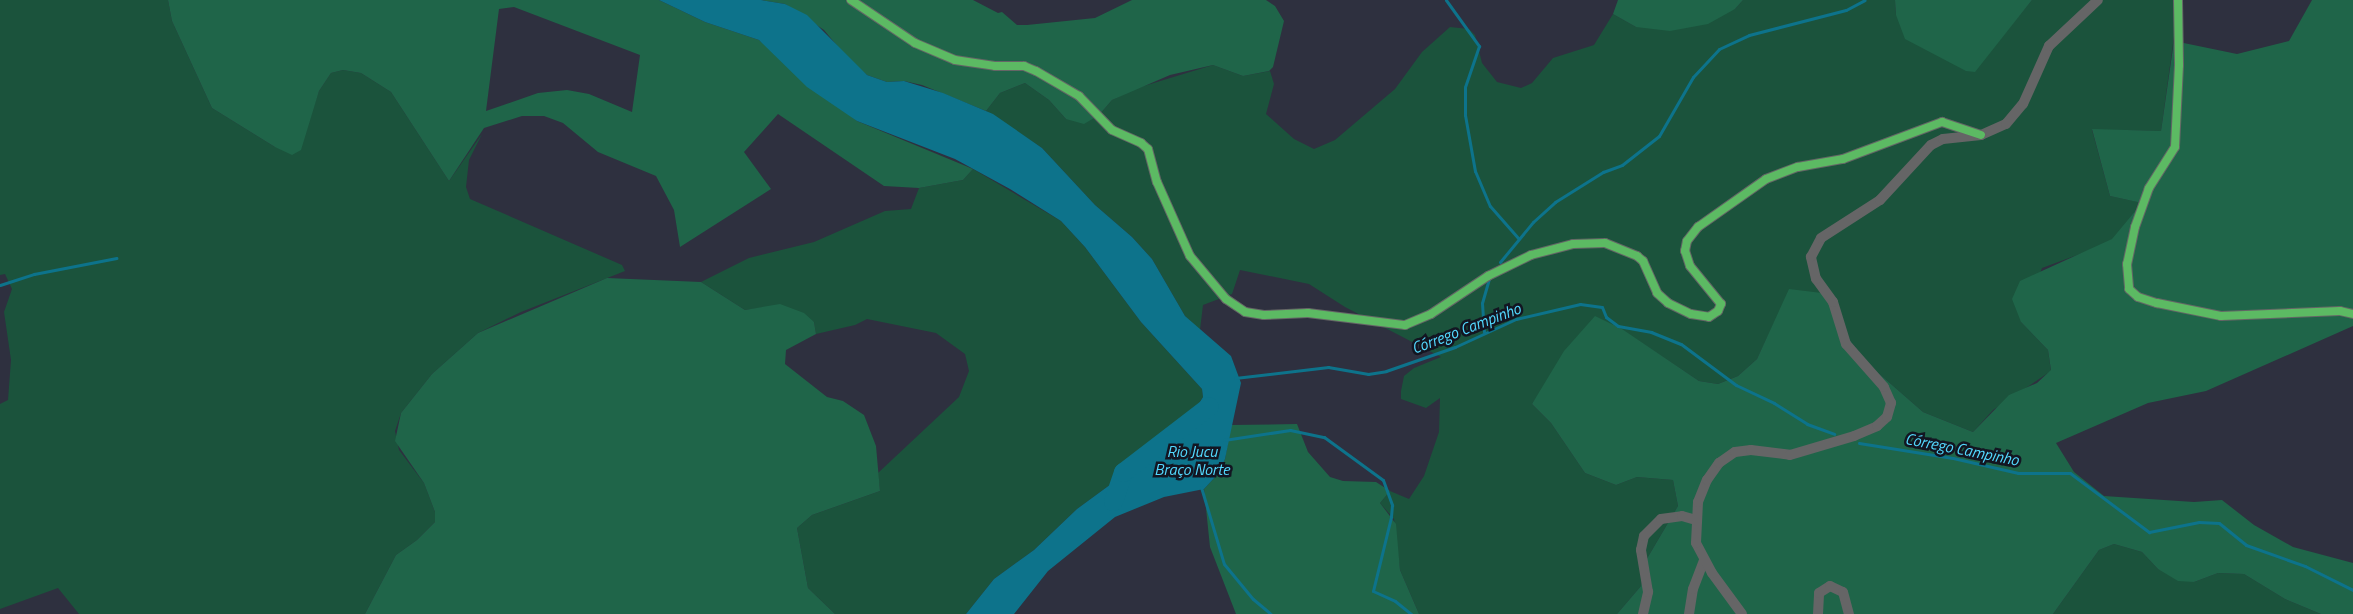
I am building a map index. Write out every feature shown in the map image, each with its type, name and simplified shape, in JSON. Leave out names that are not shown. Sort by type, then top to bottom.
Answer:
[{"type":"street","points":[[851,0],[916,43],[955,60],[995,66],[1024,66],[1079,96],[1112,130],[1141,142],[1148,149],[1157,182],[1190,256],[1226,300],[1245,312],[1264,315],[1308,313],[1405,325],[1431,314],[1488,276],[1530,255],[1573,244],[1605,243],[1637,256],[1657,293],[1668,303],[1691,314],[1709,317],[1718,311],[1721,304],[1714,292],[1690,266],[1685,251],[1687,241],[1698,227],[1766,179],[1798,167],[1843,159],[1942,122],[1981,135]]},
{"type":"street","points":[[1742,614],[1704,560],[1696,543],[1698,502],[1707,480],[1719,462],[1735,452],[1750,450],[1790,455],[1813,451],[1877,426],[1887,417],[1891,403],[1884,387],[1846,344],[1841,320],[1833,302],[1816,279],[1811,257],[1821,238],[1880,200],[1931,145],[1943,139],[1981,135],[2006,124],[2023,104],[2049,46],[2098,0]]},
{"type":"street","points":[[2178,0],[2179,65],[2175,147],[2149,188],[2134,227],[2127,264],[2130,289],[2138,297],[2157,303],[2221,316],[2340,311],[2353,314]]},
{"type":"street","points":[[1643,614],[1648,592],[1641,550],[1644,536],[1661,519],[1682,516],[1696,520]]},
{"type":"street","points":[[1689,614],[1695,582],[1704,560]]},
{"type":"street","points":[[1818,614],[1819,593],[1830,586],[1843,592],[1849,614]]},
{"type":"green space","points":[[0,0],[168,0],[172,21],[212,108],[275,147],[311,114],[319,91],[331,73],[343,70],[361,73],[391,92],[449,181],[482,134],[469,160],[466,187],[470,199],[622,265],[625,271],[521,312],[478,333],[432,374],[401,413],[395,431],[399,450],[424,483],[435,512],[435,522],[417,540],[396,555],[365,614],[79,614],[58,588],[0,609],[0,404],[8,400],[11,360],[4,312],[12,289],[5,274],[0,275]]},
{"type":"green space","points":[[168,0],[659,0],[705,22],[759,40],[857,121],[973,169],[963,180],[919,188],[884,186],[778,114],[744,152],[771,189],[680,247],[674,210],[656,176],[598,152],[563,123],[544,116],[522,116],[484,128],[449,181],[391,92],[361,73],[343,70],[331,73],[319,91],[301,150],[292,155],[275,147],[212,108],[172,21]],"holes":[[[514,7],[640,55],[632,112],[589,94],[567,90],[538,93],[486,111],[499,9]]]},
{"type":"green space","points":[[761,0],[973,0],[998,13],[1002,12],[1017,25],[1027,25],[1095,18],[1132,0],[1266,0],[1275,6],[1284,21],[1273,67],[1269,71],[1243,76],[1213,65],[1170,75],[1112,100],[1099,115],[1084,124],[1066,119],[1049,100],[1025,83],[1000,93],[986,111],[922,85],[904,81],[887,82],[867,75],[849,60],[824,30],[785,4]]},
{"type":"green space","points":[[1618,0],[1743,0],[1735,9],[1708,24],[1670,31],[1636,27],[1613,14]]},
{"type":"green space","points":[[1743,0],[1895,0],[1896,15],[1976,69],[2032,0],[2179,0],[2161,131],[2092,130],[2110,196],[2143,203],[2113,239],[2096,248],[2042,268],[2021,322],[2048,350],[2051,371],[1993,410],[1973,432],[1923,412],[1868,364],[1847,336],[1774,323],[1757,359],[1738,376],[1718,384],[1699,381],[1621,329],[1595,317],[1532,404],[1551,423],[1585,473],[1616,485],[1637,477],[1673,480],[1678,506],[1645,562],[1641,586],[1617,614],[1419,614],[1400,570],[1394,519],[1380,503],[1390,491],[1409,499],[1424,476],[1439,432],[1440,398],[1426,408],[1401,399],[1401,391],[1404,376],[1414,368],[1441,357],[1345,307],[1309,284],[1240,270],[1232,294],[1203,305],[1200,330],[1185,316],[1152,259],[1132,237],[1095,205],[1042,148],[986,111],[1000,93],[1025,83],[1049,100],[1066,119],[1099,115],[1112,100],[1134,89],[1213,65],[1243,76],[1270,71],[1274,84],[1266,114],[1294,139],[1314,149],[1335,140],[1395,89],[1422,52],[1450,27],[1469,29],[1475,35],[1482,63],[1497,82],[1521,88],[1532,83],[1553,58],[1594,45],[1613,14],[1636,27],[1735,9]]},
{"type":"green space","points":[[1895,0],[2032,0],[1975,72],[1966,71],[1905,39],[1896,15]]},
{"type":"green space","points":[[2312,0],[2353,0],[2353,326],[2206,391],[2148,403],[2056,443],[2074,472],[2104,496],[2194,502],[2222,500],[2254,525],[2293,547],[2353,563],[2353,614],[2321,614],[2285,599],[2244,574],[2218,573],[2194,582],[2178,581],[2158,569],[2142,552],[2114,544],[2099,550],[2053,614],[1617,614],[1641,586],[1645,562],[1678,506],[1673,480],[1637,477],[1616,485],[1585,473],[1551,423],[1532,404],[1564,351],[1595,316],[1622,329],[1699,381],[1718,384],[1738,376],[1757,359],[1789,289],[1830,294],[1847,336],[1868,364],[1923,412],[1973,432],[2009,395],[2037,383],[2051,370],[2048,350],[2021,322],[2012,299],[2020,281],[2112,239],[2142,203],[2110,196],[2092,129],[2161,131],[2174,41],[2237,54],[2289,41]]},
{"type":"green space","points":[[973,169],[1061,221],[1085,247],[1141,322],[1202,389],[1203,397],[1189,420],[1167,443],[1077,509],[1034,550],[994,579],[966,614],[835,614],[808,588],[797,528],[812,515],[880,491],[878,473],[959,397],[969,371],[965,354],[936,333],[867,319],[855,325],[816,334],[814,322],[767,307],[745,310],[701,282],[749,258],[814,242],[885,211],[911,209],[919,188],[963,180]]},
{"type":"green space","points":[[607,278],[701,282],[745,310],[780,304],[804,313],[814,322],[816,334],[786,350],[785,364],[827,397],[843,401],[864,415],[876,446],[880,491],[812,515],[797,528],[808,588],[835,614],[365,614],[396,555],[417,540],[435,522],[435,512],[424,483],[395,441],[401,413],[432,374],[478,333]]},
{"type":"green space","points":[[1297,424],[1308,452],[1330,477],[1343,481],[1376,482],[1390,491],[1380,503],[1396,524],[1400,570],[1419,614],[1236,614],[1210,547],[1204,489],[1218,474],[1225,459],[1231,425]]},
{"type":"green space","points":[[2114,544],[2142,552],[2158,569],[2194,582],[2218,573],[2244,574],[2285,599],[2321,614],[2053,614],[2099,550]]},
{"type":"water","name":"Rio Jucu Braço Norte","points":[[659,0],[761,0],[785,4],[807,15],[867,75],[887,82],[904,81],[943,93],[993,114],[1042,148],[1095,205],[1132,237],[1152,259],[1185,316],[1231,356],[1241,383],[1225,459],[1218,474],[1204,489],[1164,497],[1115,517],[1048,571],[1014,614],[966,614],[994,579],[1034,550],[1077,509],[1167,443],[1189,420],[1203,397],[1202,389],[1141,322],[1085,247],[1061,221],[1010,189],[955,159],[857,121],[807,87],[759,40],[705,22]]},
{"type":"waterway","points":[[1446,0],[1479,46],[1465,87],[1465,115],[1475,171],[1490,206],[1518,238]]},
{"type":"waterway","points":[[1500,262],[1533,222],[1555,202],[1603,172],[1622,165],[1659,136],[1693,77],[1719,49],[1749,35],[1846,10],[1865,0]]},
{"type":"waterway","points":[[0,285],[34,274],[116,258]]},
{"type":"waterway","points":[[1484,332],[1482,303],[1489,278]]},
{"type":"waterway","name":"Córrego Campinho","points":[[1235,378],[1328,367],[1368,374],[1386,371],[1455,347],[1516,319],[1580,304],[1602,307],[1606,317],[1618,326],[1651,332],[1681,344],[1736,385],[1774,403],[1807,424],[1834,434]]},
{"type":"waterway","name":"Rio Jucu Braço Norte","points":[[1113,501],[1123,472],[1209,406]]},
{"type":"waterway","points":[[1224,440],[1290,430],[1324,437],[1383,480],[1392,505],[1391,517],[1373,591],[1395,601],[1411,614]]},
{"type":"waterway","name":"Córrego Campinho","points":[[1859,443],[1953,458],[2018,473],[2070,473],[2149,532],[2199,522],[2219,523],[2246,545],[2305,566],[2353,590]]},
{"type":"waterway","points":[[1201,487],[1224,564],[1253,599],[1271,614]]},
{"type":"cycle path","points":[[851,0],[915,43],[955,60],[995,66],[1024,66],[1036,71],[1079,96],[1112,130],[1141,143],[1148,149],[1157,182],[1190,256],[1226,299],[1245,312],[1264,315],[1308,313],[1405,325],[1431,314],[1488,276],[1531,255],[1573,244],[1605,243],[1637,256],[1643,261],[1657,293],[1668,303],[1691,314],[1709,317],[1718,311],[1721,304],[1690,266],[1685,251],[1687,241],[1698,227],[1766,179],[1798,167],[1843,159],[1942,122],[1981,135]]},
{"type":"cycle path","points":[[2178,0],[2179,65],[2175,147],[2149,188],[2135,227],[2127,264],[2129,289],[2138,297],[2157,303],[2221,316],[2340,311],[2353,314]]}]
